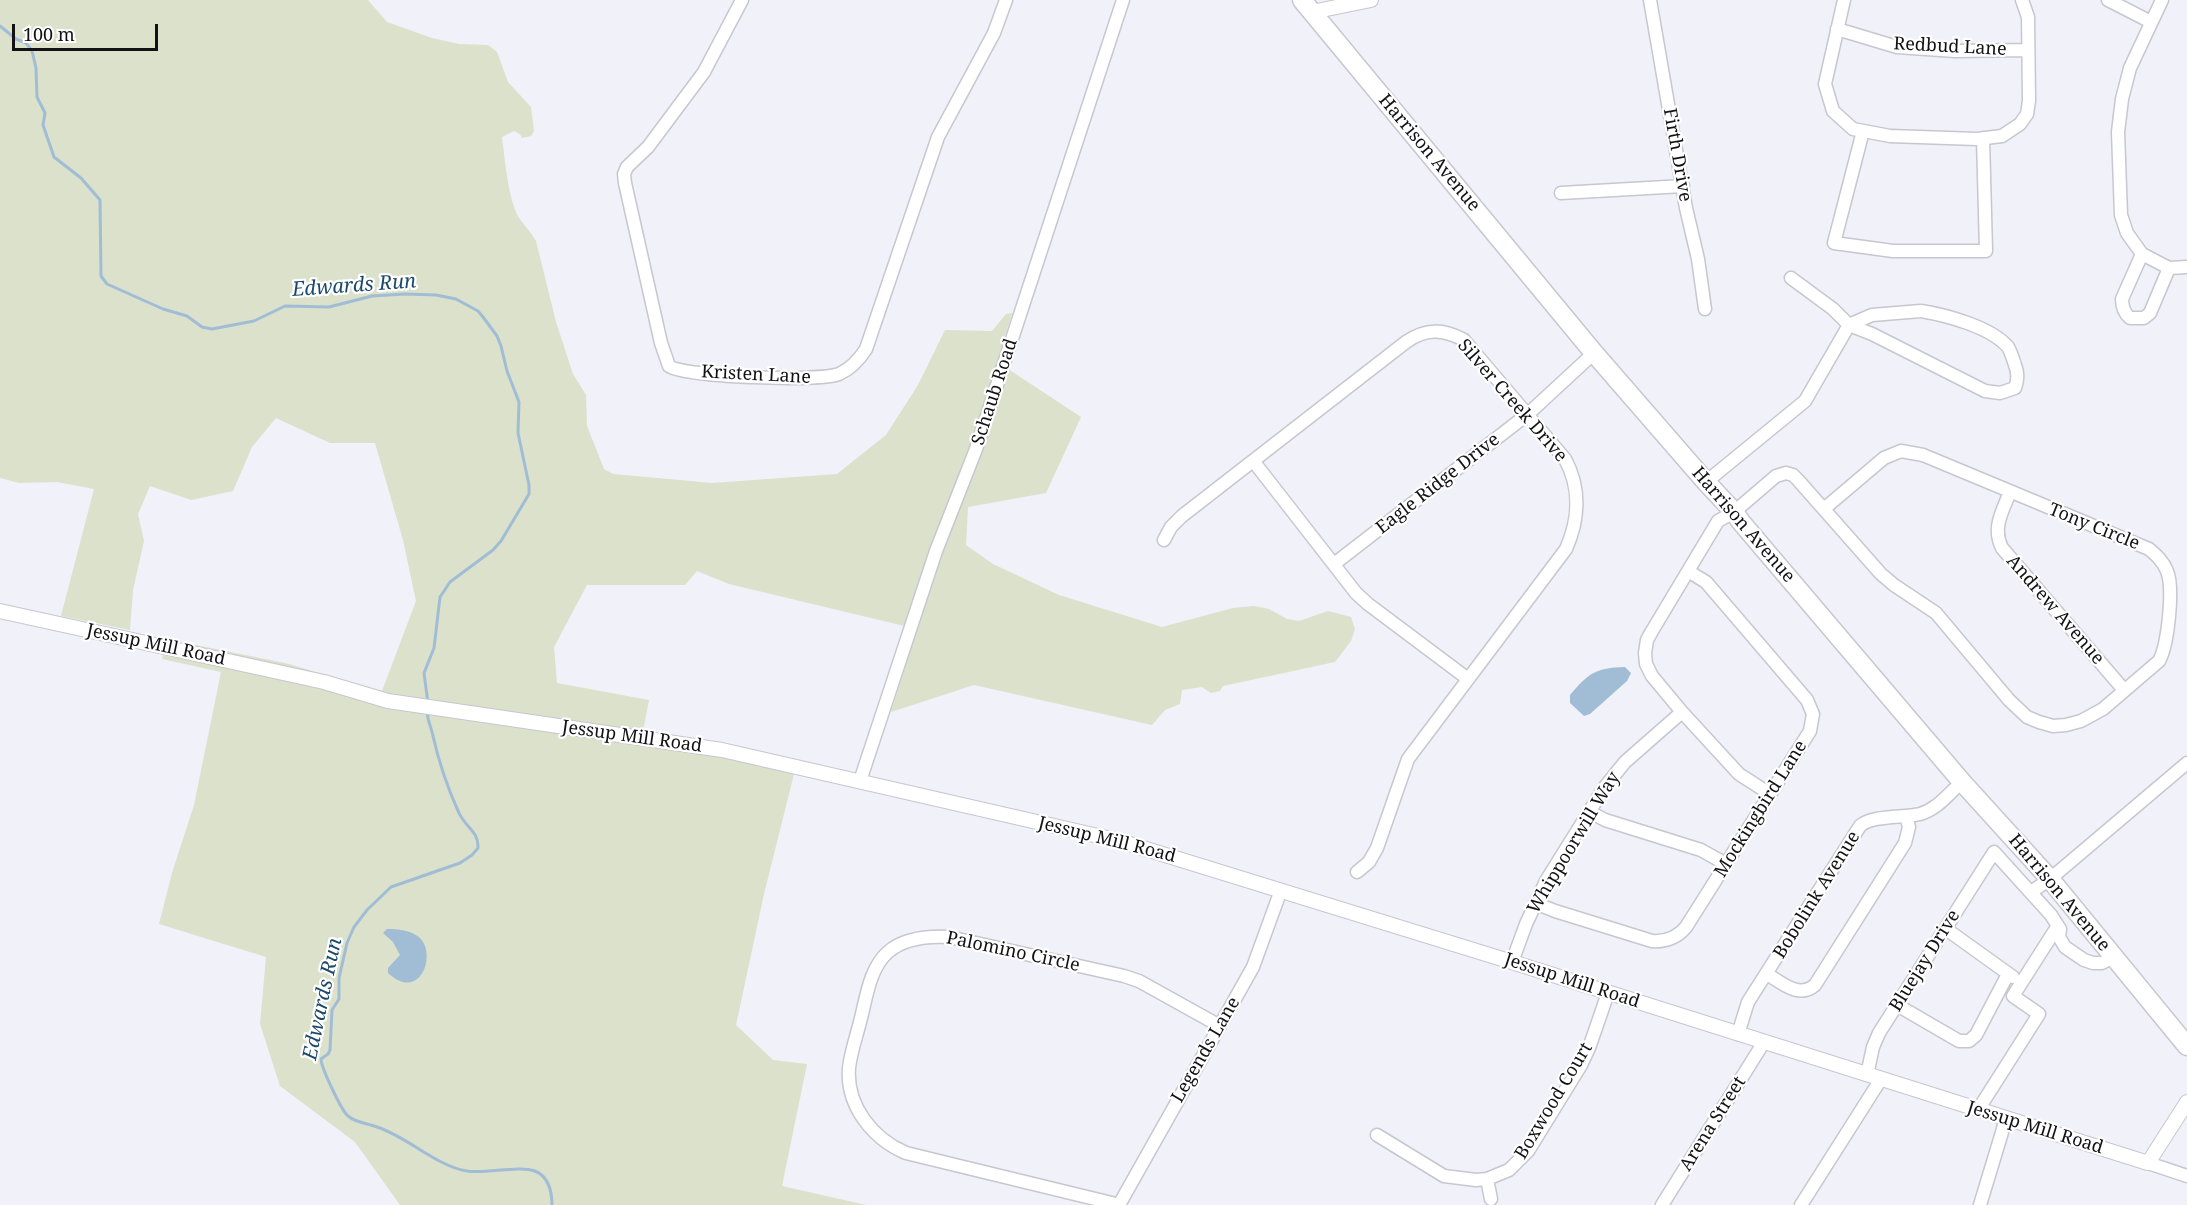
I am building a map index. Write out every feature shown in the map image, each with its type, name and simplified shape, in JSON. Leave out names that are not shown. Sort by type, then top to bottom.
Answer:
[{"type":"main road","name":"Harrison Avenue","points":[[1307,6],[1594,353],[1734,512],[1962,782],[2050,879],[2187,1046]]},
{"type":"street","name":"Kristen Lane","points":[[742,0],[704,72],[648,147],[626,169],[625,183],[661,343],[669,366],[677,370],[704,374],[821,378],[839,374],[850,368],[866,350],[938,137],[988,45],[1006,0]]},
{"type":"street","name":"Schaub Road","points":[[860,781],[936,551],[976,449],[1122,0]]},
{"type":"street","points":[[1307,6],[1371,0]]},
{"type":"street","name":"Firth Drive","points":[[1650,0],[1698,259],[1705,309]]},
{"type":"street","points":[[1844,0],[1825,84],[1833,111],[1844,123],[1852,129],[1890,136],[1983,138],[2002,136],[2012,131],[2027,114],[2029,101],[2028,17],[2022,0]]},
{"type":"street","points":[[2108,0],[2151,22]]},
{"type":"street","points":[[2162,0],[2130,68],[2122,99],[2118,132],[2121,215],[2127,233],[2142,254],[2169,268],[2187,267]]},
{"type":"street","name":"Redbud Lane","points":[[1838,30],[1897,47],[1955,51],[2028,50]]},
{"type":"street","points":[[1863,131],[1834,243],[1893,251],[1986,251],[1983,138]]},
{"type":"street","points":[[1561,193],[1683,186]]},
{"type":"street","points":[[2142,254],[2122,299],[2125,314],[2130,318],[2144,318],[2150,314],[2169,268]]},
{"type":"street","points":[[1706,482],[1805,401],[1849,325],[1864,316],[1921,311],[1948,316],[1971,324],[2001,341],[2009,349],[2017,371],[2015,388],[2000,393],[1985,392],[1872,334],[1849,325],[1833,309],[1791,278]]},
{"type":"street","name":"Silver Creek Drive","points":[[1164,540],[1171,527],[1182,516],[1406,342],[1417,334],[1430,331],[1452,334],[1464,340],[1565,459],[1571,470],[1577,505],[1576,520],[1566,549],[1408,759],[1377,848],[1369,862],[1357,872]]},
{"type":"street","name":"Eagle Ridge Drive","points":[[1334,564],[1528,414],[1594,353]]},
{"type":"street","name":"Tony Circle","points":[[1734,512],[1767,482],[1786,473],[1793,475],[1825,508],[1881,574],[1936,613],[2009,700],[2027,717],[2053,726],[2081,721],[2103,709],[2159,661],[2164,651],[2169,609],[2168,573],[2159,557],[2149,549],[1911,452],[1900,451],[1884,458],[1825,508]]},
{"type":"street","points":[[1254,462],[1368,604],[1468,679]]},
{"type":"street","name":"Andrew Avenue","points":[[2010,492],[1996,528],[1998,541],[2002,548],[2124,690]]},
{"type":"street","points":[[1734,512],[1718,521],[1652,631],[1646,648],[1646,660],[1649,672],[1739,774],[1770,794]]},
{"type":"street","name":"Mockingbird Lane","points":[[1535,903],[1646,940],[1665,941],[1683,931],[1810,731],[1813,721],[1812,709],[1807,700],[1706,582],[1688,571]]},
{"type":"street","name":"Jessup Mill Road","points":[[0,611],[324,682],[407,705],[690,744],[1120,841],[1512,962],[2187,1176]]},
{"type":"street","name":"Whippoorwill Way","points":[[1512,962],[1535,903],[1604,788],[1625,762],[1682,712]]},
{"type":"street","points":[[2113,957],[2102,963],[2084,960],[2065,947],[2059,937],[2060,929],[2031,892],[2050,879],[2187,763]]},
{"type":"street","name":"Bobolink Avenue","points":[[1738,1034],[1748,1002],[1860,826],[1869,821],[1921,813],[1937,806],[1962,782]]},
{"type":"street","points":[[1590,812],[1605,820],[1701,850],[1726,864]]},
{"type":"street","points":[[1767,974],[1796,991],[1803,992],[1815,985],[1905,843],[1908,827],[1906,816]]},
{"type":"street","name":"Bluejay Drive","points":[[1867,1075],[1875,1043],[1994,852],[2031,892]]},
{"type":"street","name":"Legends Lane","points":[[1119,1205],[1253,967],[1281,890]]},
{"type":"street","points":[[2013,996],[2057,927]]},
{"type":"street","points":[[1946,929],[2022,982]]},
{"type":"street","name":"Palomino Circle","points":[[1119,1205],[906,1153],[891,1146],[875,1134],[862,1117],[854,1101],[849,1069],[868,989],[878,965],[888,951],[904,944],[930,936],[949,937],[1124,976],[1139,981],[1220,1026]]},
{"type":"street","points":[[1897,1005],[1964,1042],[1977,1035],[2008,974]]},
{"type":"street","points":[[1978,1110],[2039,1014],[2000,989]]},
{"type":"street","name":"Boxwood Court","points":[[1377,1135],[1444,1176],[1466,1180],[1487,1179],[1509,1170],[1528,1151],[1589,1048],[1608,993]]},
{"type":"street","name":"Arena Street","points":[[1662,1205],[1764,1042]]},
{"type":"street","points":[[1801,1205],[1881,1079]]},
{"type":"street","points":[[2148,1163],[2187,1102]]},
{"type":"street","points":[[1980,1205],[2006,1119]]},
{"type":"street","points":[[1487,1179],[1491,1199]]},
{"type":"green space","points":[[0,0],[368,0],[387,22],[432,38],[459,44],[488,45],[497,52],[508,82],[531,107],[534,131],[531,136],[522,138],[514,131],[502,137],[508,183],[517,214],[536,241],[556,322],[573,374],[586,395],[587,426],[604,469],[613,474],[712,483],[837,474],[886,435],[918,385],[945,330],[992,331],[1006,314],[1012,313],[996,365],[1008,369],[1081,417],[1046,493],[968,507],[966,545],[993,564],[1059,595],[1162,627],[1233,608],[1254,606],[1269,609],[1287,619],[1299,621],[1328,611],[1351,617],[1355,629],[1351,641],[1335,662],[1223,686],[1220,691],[1211,693],[1202,687],[1182,690],[1180,704],[1165,710],[1152,725],[974,685],[891,712],[917,629],[729,584],[697,571],[685,585],[587,585],[554,647],[557,683],[649,700],[642,736],[796,766],[764,894],[736,1025],[773,1060],[807,1064],[782,1186],[866,1205],[400,1205],[355,1142],[280,1086],[260,1024],[266,957],[159,924],[172,873],[194,805],[221,672],[162,659],[163,655],[183,659],[185,649],[191,644],[285,663],[382,691],[416,601],[403,540],[375,443],[330,443],[276,418],[252,447],[233,491],[191,500],[150,486],[138,514],[144,541],[133,590],[130,630],[61,616],[94,489],[57,482],[19,483],[0,478]]},
{"type":"water","points":[[1625,667],[1631,673],[1627,681],[1590,714],[1584,716],[1570,703],[1570,695],[1582,681],[1593,673],[1599,670]]},
{"type":"water","points":[[387,929],[412,933],[419,937],[424,945],[427,954],[426,964],[423,973],[417,979],[409,982],[399,981],[388,973],[388,968],[400,955],[393,942],[383,933]]},
{"type":"waterway","name":"Edwards Run","points":[[0,26],[16,39],[26,43],[32,51],[36,68],[37,97],[45,113],[43,125],[54,157],[81,178],[100,200],[101,276],[107,284],[163,309],[187,316],[202,327],[212,329],[254,321],[285,306],[329,307],[372,296],[436,295],[456,299],[478,311],[497,336],[519,402],[518,433],[529,494],[501,541],[493,550],[450,582],[440,597],[434,648],[424,673],[428,703]]},
{"type":"waterway","name":"Edwards Run","points":[[427,710],[447,783],[462,818],[476,837],[478,848],[460,863],[391,887],[367,910],[354,927],[347,943],[339,978],[339,999],[332,1010],[330,1050],[321,1059],[322,1064],[336,1097],[351,1118],[400,1137],[433,1158],[456,1168],[475,1172],[520,1169],[535,1171],[544,1177],[549,1185],[552,1205]]}]
